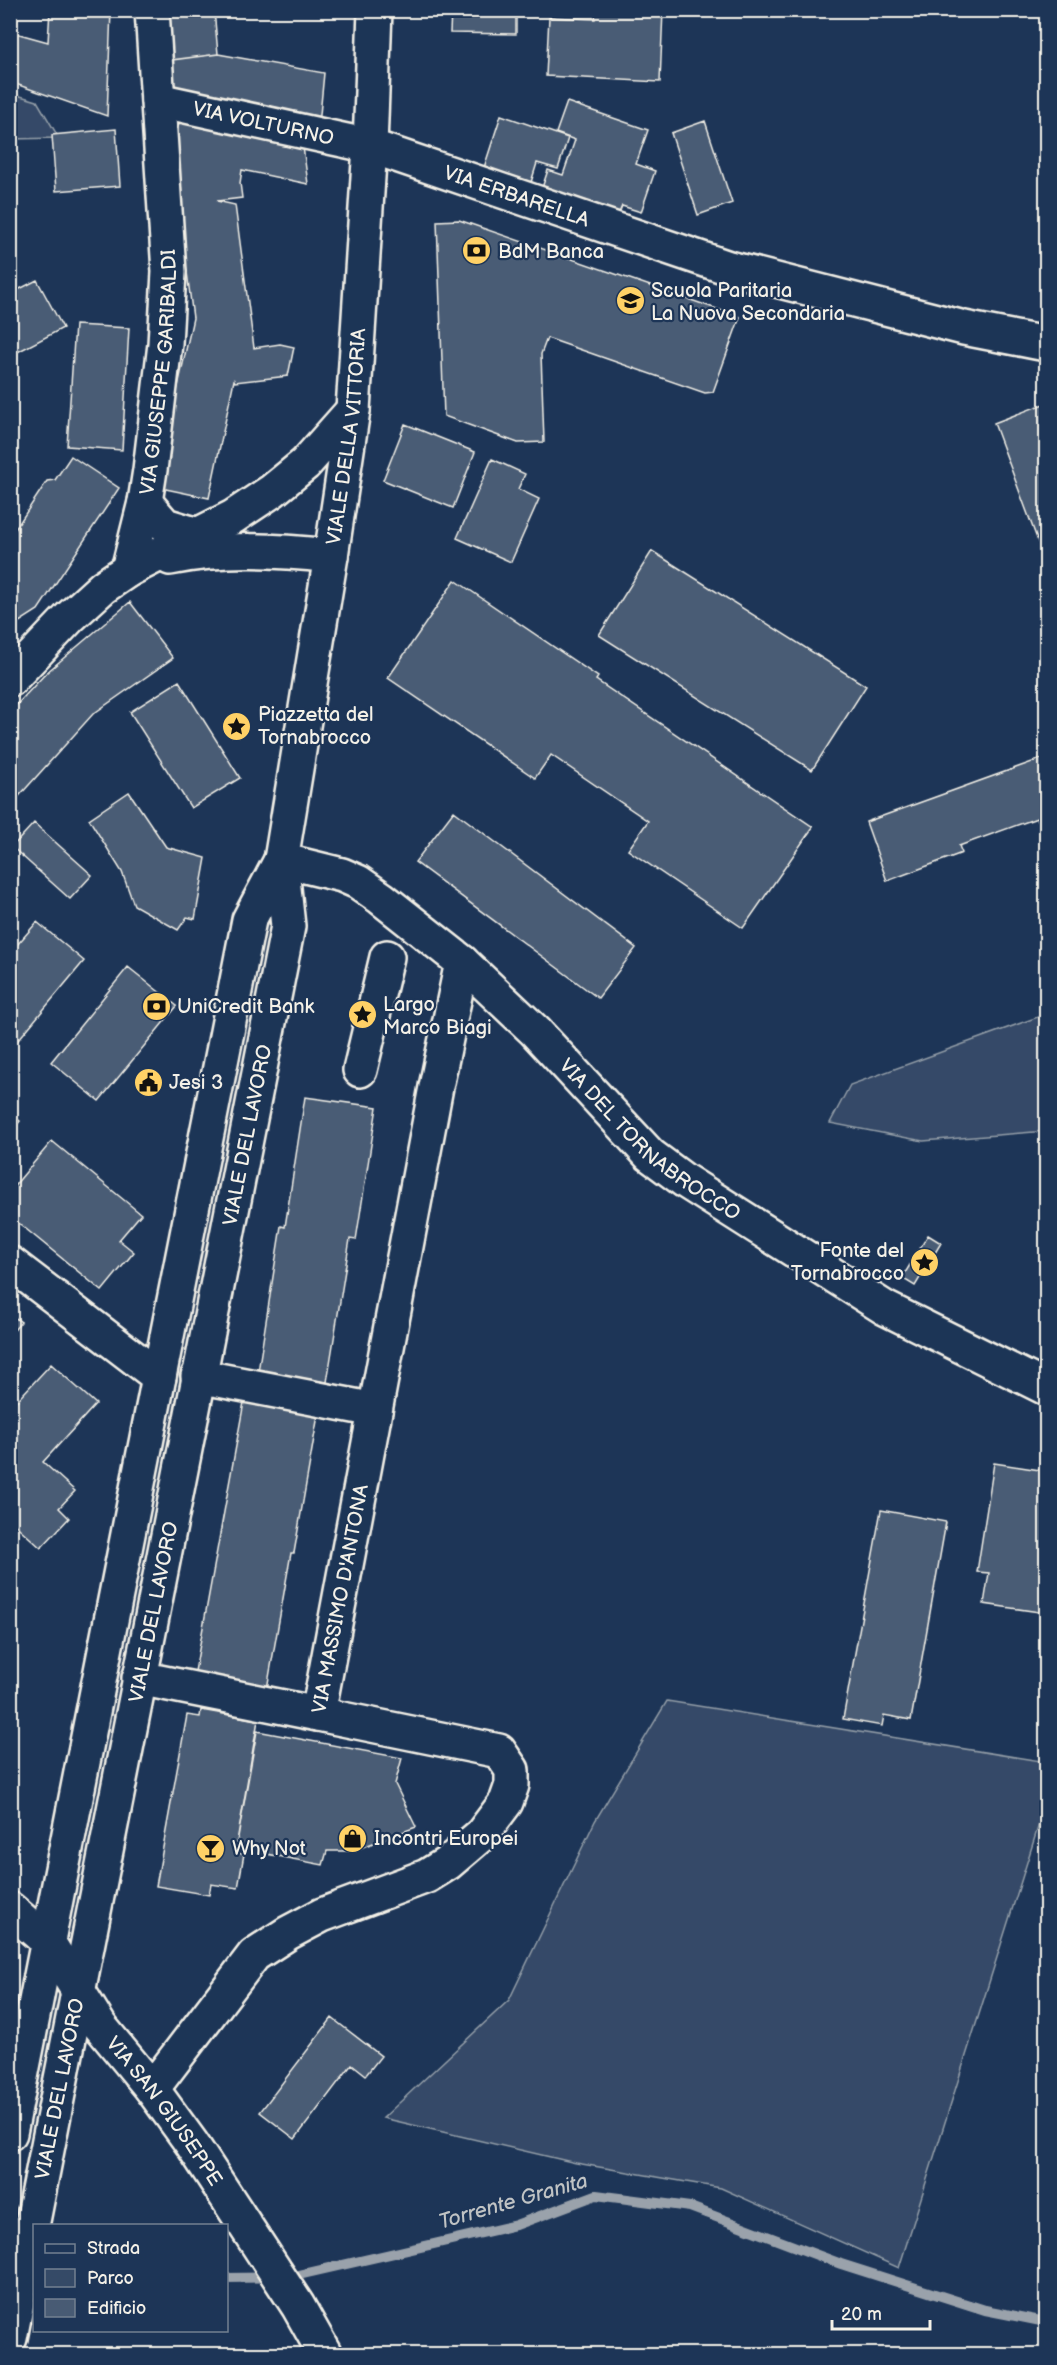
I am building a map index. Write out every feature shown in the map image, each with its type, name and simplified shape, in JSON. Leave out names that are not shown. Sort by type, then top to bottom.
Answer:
[{"type":"main road","name":"VIA GIUSEPPE GARIBALDI","points":[[128,570],[145,502],[165,344],[169,272],[152,10]]},
{"type":"main road","name":"VIALE DELLA VITTORIA","points":[[281,860],[353,410],[370,146],[375,10]]},
{"type":"main road","name":"VIA VOLTURNO","points":[[158,100],[370,146]]},
{"type":"main road","name":"VIA ERBARELLA","points":[[370,146],[729,268],[964,328],[1047,344]]},
{"type":"main road","points":[[10,680],[23,657],[103,587],[128,570],[233,518],[272,491],[305,464],[353,410]]},
{"type":"main road","points":[[145,502],[165,525],[198,535]]},
{"type":"main road","points":[[128,570],[180,556],[239,551],[275,550],[331,556]]},
{"type":"main road","name":"VIA DEL TORNABROCCO","points":[[281,860],[342,875],[358,882],[462,962],[535,1031],[650,1155],[685,1181],[885,1308],[1047,1389]]},
{"type":"main road","name":"VIALE DEL LAVORO","points":[[33,2224],[288,926],[281,860]]},
{"type":"main road","name":"VIALE DEL LAVORO","points":[[10,2133],[249,920],[281,860]]},
{"type":"main road","points":[[360,1070],[387,957]]},
{"type":"main road","name":"VIA MASSIMO D'ANTONA","points":[[139,1678],[318,1714],[462,962]]},
{"type":"main road","points":[[10,1263],[159,1377]]},
{"type":"main road","points":[[198,1376],[375,1410]]},
{"type":"main road","points":[[152,2089],[254,1955],[322,1915],[428,1876],[448,1863],[482,1834],[507,1802],[512,1785],[512,1770],[499,1750],[318,1714]]},
{"type":"main road","name":"VIA SAN GIUSEPPE","points":[[10,1909],[48,1942],[100,2026],[152,2089],[192,2144],[298,2306],[325,2355]]},
{"type":"main road","name":"VIALE DEL LAVORO","points":[[10,2338],[33,2226]]},
{"type":"green space","points":[[10,93],[37,101],[59,138],[11,139]]},
{"type":"green space","points":[[1046,1014],[1046,1131],[923,1141],[830,1123],[850,1085]]},
{"type":"green space","points":[[667,1701],[1046,1762],[1046,1802],[899,2268],[721,2188],[576,2163],[383,2118],[509,2000],[595,1821]]},
{"type":"building","points":[[50,10],[111,10],[107,116],[10,82],[12,32],[48,42]]},
{"type":"building","points":[[168,10],[214,10],[218,54],[172,60]]},
{"type":"building","points":[[451,10],[516,10],[516,34],[450,33]]},
{"type":"building","points":[[596,10],[663,10],[660,82],[546,76],[549,17],[595,19]]},
{"type":"building","points":[[218,54],[324,73],[319,125],[175,92],[172,60]]},
{"type":"building","points":[[567,102],[648,130],[636,164],[655,171],[641,212],[622,206],[617,218],[541,191],[548,170],[563,175],[575,140],[556,133]]},
{"type":"building","points":[[181,113],[302,139],[308,184],[242,170],[240,183],[242,198],[217,201],[235,205],[254,348],[280,344],[294,347],[288,376],[235,382],[234,380],[209,498],[156,487],[193,318],[172,157]]},
{"type":"building","points":[[501,115],[568,138],[558,169],[537,163],[528,192],[481,177]]},
{"type":"building","points":[[705,121],[732,203],[698,215],[671,133]]},
{"type":"building","points":[[116,129],[120,186],[56,191],[52,135]]},
{"type":"building","points":[[459,220],[740,317],[713,392],[705,393],[547,338],[541,354],[544,442],[518,443],[444,416],[437,221]]},
{"type":"building","points":[[37,280],[63,328],[10,356],[10,294]]},
{"type":"building","points":[[75,325],[129,328],[122,450],[67,446]]},
{"type":"building","points":[[1046,403],[1046,563],[994,423]]},
{"type":"building","points":[[405,424],[475,452],[453,508],[383,480]]},
{"type":"building","points":[[71,456],[119,488],[38,610],[10,628],[10,537],[47,481],[55,480]]},
{"type":"building","points":[[492,459],[525,474],[518,489],[539,499],[511,562],[457,538]]},
{"type":"building","points":[[652,551],[866,686],[812,770],[599,635]]},
{"type":"building","points":[[455,580],[598,677],[596,680],[813,827],[743,928],[628,850],[648,821],[551,755],[535,778],[388,678]]},
{"type":"building","points":[[130,602],[173,658],[93,714],[10,806],[10,712],[46,673]]},
{"type":"building","points":[[179,681],[240,778],[191,808],[130,712]]},
{"type":"building","points":[[1046,757],[1046,817],[1038,820],[1037,818],[959,846],[962,853],[887,881],[866,822]]},
{"type":"building","points":[[129,792],[166,847],[206,858],[195,919],[187,917],[178,930],[134,905],[122,872],[89,819]]},
{"type":"building","points":[[454,811],[636,948],[598,998],[415,862]]},
{"type":"building","points":[[34,823],[92,875],[70,899],[12,847]]},
{"type":"building","points":[[37,922],[84,961],[14,1045],[10,1042],[10,953]]},
{"type":"building","points":[[128,967],[177,1006],[99,1101],[51,1062]]},
{"type":"building","points":[[305,1097],[377,1107],[356,1240],[350,1239],[327,1382],[258,1372],[281,1226],[285,1227]]},
{"type":"building","points":[[10,1113],[20,1121],[10,1133]]},
{"type":"building","points":[[52,1141],[141,1214],[119,1240],[134,1252],[102,1291],[10,1216],[10,1191]]},
{"type":"building","points":[[928,1235],[941,1243],[915,1286],[902,1278]]},
{"type":"building","points":[[10,1314],[21,1322],[10,1335]]},
{"type":"building","points":[[51,1364],[96,1404],[43,1462],[75,1491],[59,1508],[69,1518],[41,1548],[10,1520],[10,1408]]},
{"type":"building","points":[[244,1402],[318,1415],[267,1689],[194,1677]]},
{"type":"building","points":[[994,1463],[1046,1471],[1046,1613],[984,1604],[989,1573],[977,1572]]},
{"type":"building","points":[[881,1510],[946,1522],[911,1720],[884,1715],[882,1726],[843,1719]]},
{"type":"building","points":[[201,1710],[258,1720],[235,1853],[244,1854],[238,1888],[211,1884],[209,1895],[156,1886],[187,1715],[200,1717]]},
{"type":"building","points":[[257,1731],[402,1758],[395,1784],[416,1827],[352,1851],[327,1851],[323,1865],[236,1848]]},
{"type":"building","points":[[332,2018],[381,2056],[366,2075],[352,2064],[295,2139],[260,2112]]},
{"type":"waterway","name":"Torrente Granita","points":[[228,2278],[290,2277],[516,2225],[596,2195],[690,2207],[841,2264],[985,2310],[1046,2322]]},
{"type":"place","name":"BdM Banca","points":[[477,251]]},
{"type":"place","name":"Scuola Paritaria La Nuova Secondaria","points":[[630,301]]},
{"type":"place","name":"Piazzetta del Tornabrocco","points":[[237,726]]},
{"type":"place","name":"UniCredit Bank","points":[[156,1006]]},
{"type":"place","name":"Largo Marco Biagi","points":[[362,1015]]},
{"type":"place","name":"Jesi 3","points":[[148,1082]]},
{"type":"place","name":"Fonte del Tornabrocco","points":[[925,1262]]},
{"type":"place","name":"Incontri Europei","points":[[353,1838]]},
{"type":"place","name":"Why Not","points":[[211,1848]]}]
